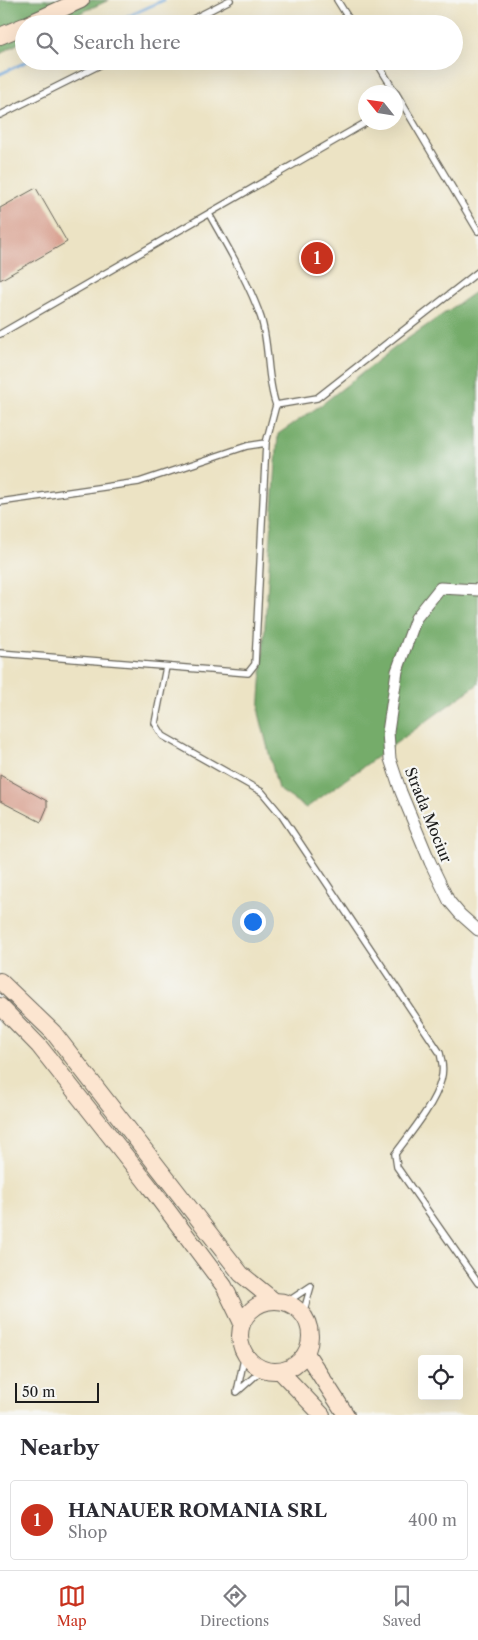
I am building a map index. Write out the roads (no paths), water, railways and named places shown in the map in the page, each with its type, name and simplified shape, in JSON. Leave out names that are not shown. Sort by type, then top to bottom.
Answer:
[{"type":"street","points":[[48,15],[80,0]]},
{"type":"street","points":[[0,36],[15,30]]},
{"type":"street","name":"Strada Mociur","points":[[478,590],[440,588],[416,618],[397,671],[388,732],[390,760],[401,792],[438,878],[449,901],[478,930]]},
{"type":"street","points":[[0,981],[53,1032],[241,1274],[280,1301],[304,1314],[311,1333],[306,1353],[290,1368],[280,1371],[263,1369],[252,1363],[245,1354],[241,1344],[242,1323],[224,1286],[174,1224],[39,1046],[0,1006]]},
{"type":"street","points":[[242,1323],[254,1307],[280,1301]]},
{"type":"street","points":[[306,1353],[346,1415]]},
{"type":"street","points":[[280,1371],[322,1415]]},
{"type":"lane","points":[[201,15],[230,0]]},
{"type":"lane","points":[[337,0],[346,15]]},
{"type":"lane","points":[[0,115],[90,70]]},
{"type":"lane","points":[[381,70],[390,85]]},
{"type":"lane","points":[[403,112],[478,231]]},
{"type":"lane","points":[[0,334],[358,127]]},
{"type":"lane","points":[[0,653],[248,673],[255,664],[266,443],[276,405],[271,391],[268,356],[261,318],[209,214]]},
{"type":"lane","points":[[276,405],[317,398],[478,272]]},
{"type":"lane","points":[[0,502],[139,482],[247,446],[266,443]]},
{"type":"lane","points":[[166,667],[155,723],[163,736],[262,792],[287,823],[440,1052],[443,1068],[441,1081],[434,1097],[395,1154],[397,1167],[478,1283]]},
{"type":"lane","points":[[280,1301],[310,1286],[304,1314]]},
{"type":"lane","points":[[245,1354],[237,1392],[263,1369]]},
{"type":"waterway","points":[[131,15],[164,0]]},
{"type":"waterway","points":[[0,74],[15,67]]},
{"type":"place","name":"HANAUER ROMANIA SRL","points":[[317,258]]}]
